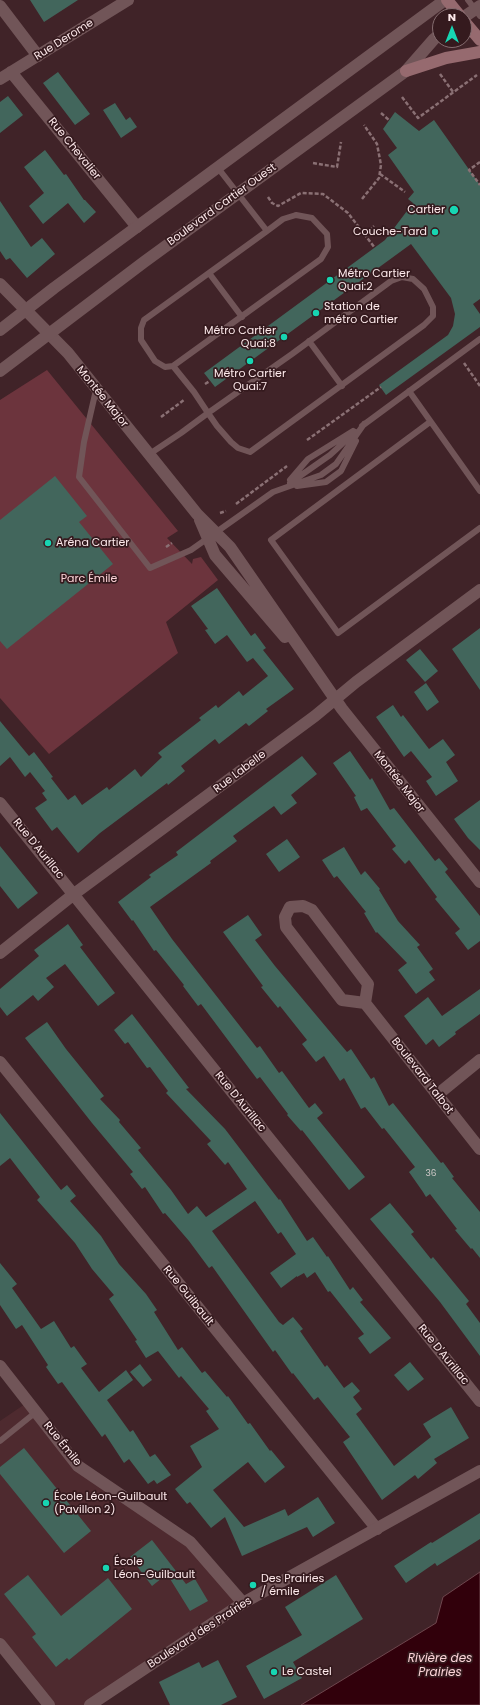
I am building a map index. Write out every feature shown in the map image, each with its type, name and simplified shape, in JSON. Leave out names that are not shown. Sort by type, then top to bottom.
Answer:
[{"type":"main road","points":[[446,0],[453,8]]},
{"type":"main road","points":[[472,30],[480,40]]},
{"type":"main road","points":[[406,71],[446,58],[480,52]]},
{"type":"street","name":"Rue Derome","points":[[0,79],[128,0]]},
{"type":"street","points":[[0,330],[137,227],[446,0]]},
{"type":"street","points":[[0,6],[38,56]]},
{"type":"street","name":"Boulevard Cartier Ouest","points":[[0,371],[48,334],[406,71],[432,41]]},
{"type":"street","name":"Rue Chevalier","points":[[11,72],[137,227]]},
{"type":"street","name":"Montée Major","points":[[0,284],[68,353],[198,516],[211,535],[230,547],[335,699],[480,882]]},
{"type":"street","name":"Montée Major","points":[[211,535],[213,552],[226,570],[321,679]]},
{"type":"street","name":"Rue Labelle","points":[[0,953],[74,894],[315,716],[356,682],[480,590]]},
{"type":"street","name":"Rue D'Aurillac","points":[[0,804],[74,894],[480,1401]]},
{"type":"street","points":[[302,906],[312,910],[368,984],[365,1003],[342,1000],[286,927],[286,917],[290,907],[302,906]]},
{"type":"street","name":"Boulevard Talbot","points":[[365,1003],[480,1149]]},
{"type":"street","points":[[437,1095],[480,1060]]},
{"type":"street","name":"Rue Guilbault","points":[[0,1062],[377,1530]]},
{"type":"street","name":"Rue Émile","points":[[0,1366],[78,1466],[190,1542],[243,1603]]},
{"type":"street","name":"Boulevard des Prairies","points":[[90,1705],[243,1603],[377,1530],[480,1471]]},
{"type":"street","points":[[0,1644],[49,1705]]},
{"type":"lane","points":[[218,168],[267,231]]},
{"type":"lane","points":[[296,215],[307,216],[312,218],[323,228],[329,238],[328,247],[321,259],[174,366],[165,367],[160,365],[149,354],[142,340],[140,333],[144,320],[267,231],[290,217],[296,215]]},
{"type":"lane","points":[[209,273],[242,317]]},
{"type":"lane","points":[[148,455],[208,413],[396,279],[408,277],[413,279],[429,296],[434,311],[429,322],[250,452],[238,448],[231,442],[208,413],[174,366]]},
{"type":"lane","points":[[284,487],[308,459],[364,424],[480,339]]},
{"type":"lane","points":[[309,341],[342,386]]},
{"type":"lane","points":[[96,390],[84,442],[79,477],[150,568],[173,556],[191,550],[270,494],[284,487],[330,455],[364,424]]},
{"type":"lane","points":[[409,391],[480,491]]},
{"type":"lane","points":[[430,422],[271,540],[338,632],[480,528]]},
{"type":"lane","points":[[284,487],[326,482],[341,471],[364,424]]},
{"type":"lane","points":[[0,1441],[36,1412]]},
{"type":"path","points":[[440,74],[453,92]]},
{"type":"path","points":[[402,97],[418,118],[477,75]]},
{"type":"path","points":[[380,113],[389,120]]},
{"type":"path","points":[[362,199],[380,174],[381,165],[380,150],[364,125]]},
{"type":"path","points":[[313,163],[337,167],[341,142]]},
{"type":"path","points":[[480,162],[469,170],[480,185]]},
{"type":"path","points":[[380,174],[405,192]]},
{"type":"path","points":[[268,197],[272,204],[278,206],[301,193],[323,194],[348,213],[375,248]]},
{"type":"path","points":[[365,235],[374,226]]},
{"type":"path","points":[[463,363],[480,386]]},
{"type":"path","points":[[205,384],[210,381]]},
{"type":"path","points":[[307,440],[381,387]]},
{"type":"path","points":[[161,417],[184,400]]},
{"type":"path","points":[[166,547],[172,543]]},
{"type":"shaded area","name":"École Léon-Guilbault","points":[[28,1402],[78,1466],[190,1542],[243,1603],[90,1705],[49,1705],[0,1644],[0,1421]]},
{"type":"green space","name":"Parc Émile","points":[[47,370],[178,531],[167,538],[192,564],[193,559],[201,557],[218,580],[166,622],[178,653],[49,754],[0,698],[0,400]]},
{"type":"water","name":"Rivière des Prairies","points":[[480,1572],[480,1705],[301,1705],[436,1623],[443,1597]]},
{"type":"building","points":[[30,0],[78,0],[44,22]]},
{"type":"building","points":[[58,72],[90,114],[75,125],[43,83]]},
{"type":"building","points":[[8,96],[23,115],[0,133],[0,102]]},
{"type":"building","points":[[115,103],[126,120],[130,117],[137,127],[121,138],[103,110]]},
{"type":"building","name":"Cartier","points":[[395,112],[419,131],[434,120],[480,185],[480,299],[473,304],[480,314],[480,327],[386,395],[379,385],[448,335],[453,326],[455,314],[451,298],[411,244],[215,387],[204,373],[385,240],[413,203],[408,199],[414,192],[388,155],[397,148],[383,129]]},
{"type":"building","points":[[45,150],[64,175],[66,174],[84,200],[96,212],[84,223],[68,203],[43,224],[29,206],[44,193],[24,167]]},
{"type":"building","points":[[0,201],[31,247],[42,238],[55,254],[27,278],[10,258],[6,260],[0,251]]},
{"type":"building","name":"Aréna Cartier","points":[[55,476],[87,516],[79,522],[113,564],[7,649],[0,641],[0,520]]},
{"type":"building","points":[[217,588],[251,636],[255,633],[266,648],[263,650],[294,689],[266,709],[268,711],[249,726],[246,723],[219,744],[215,739],[181,766],[185,771],[168,785],[167,783],[100,833],[78,853],[57,827],[52,831],[35,808],[47,800],[42,793],[45,791],[30,772],[25,777],[10,757],[0,766],[0,721],[29,756],[34,752],[68,800],[75,795],[82,805],[107,787],[109,790],[135,769],[141,777],[162,757],[158,753],[201,720],[199,718],[216,705],[218,708],[239,691],[243,696],[268,676],[253,658],[247,662],[227,635],[215,644],[205,630],[208,629],[191,606]]},
{"type":"building","points":[[480,628],[480,690],[452,649]]},
{"type":"building","points":[[420,649],[438,671],[425,682],[406,660]]},
{"type":"building","points":[[426,683],[439,702],[427,711],[414,692]]},
{"type":"building","points":[[393,705],[401,717],[403,715],[429,749],[443,739],[455,755],[446,762],[458,781],[436,796],[426,781],[432,777],[411,751],[404,757],[376,717]]},
{"type":"building","points":[[350,751],[370,780],[372,778],[390,810],[394,808],[435,861],[439,858],[448,869],[445,872],[480,916],[480,941],[468,950],[455,933],[460,929],[435,899],[437,897],[409,860],[405,864],[392,849],[396,846],[367,808],[361,811],[354,797],[356,796],[333,763]]},
{"type":"building","points":[[302,756],[317,774],[291,795],[297,803],[281,815],[274,806],[233,836],[237,841],[210,861],[211,863],[150,907],[172,939],[257,1048],[260,1046],[279,1073],[282,1071],[309,1108],[315,1103],[323,1113],[317,1118],[365,1177],[349,1190],[302,1130],[301,1131],[287,1115],[288,1114],[260,1077],[257,1079],[201,1004],[198,1006],[183,986],[184,985],[156,950],[154,951],[133,920],[132,921],[118,902],[151,877],[149,875],[178,855],[176,852]]},
{"type":"building","points":[[480,800],[480,850],[468,838],[454,819]]},
{"type":"building","points":[[287,839],[300,857],[279,872],[266,854]]},
{"type":"building","points":[[0,846],[38,893],[18,909],[0,886]]},
{"type":"building","points":[[344,847],[361,875],[365,871],[380,889],[379,890],[398,921],[420,945],[417,947],[433,969],[429,972],[435,980],[416,994],[398,970],[407,963],[377,932],[376,933],[364,913],[366,912],[337,876],[334,878],[322,860]]},
{"type":"building","points":[[248,915],[262,935],[255,940],[275,966],[347,1052],[351,1049],[371,1079],[374,1077],[389,1106],[393,1103],[441,1163],[443,1162],[454,1177],[452,1178],[480,1212],[480,1258],[455,1230],[457,1229],[430,1194],[426,1197],[409,1172],[415,1167],[365,1107],[361,1109],[344,1078],[340,1081],[324,1056],[316,1062],[302,1044],[307,1040],[280,1006],[278,1008],[261,987],[263,986],[223,932]]},
{"type":"building","points":[[68,924],[83,945],[80,947],[115,993],[98,1006],[65,964],[46,978],[54,987],[38,1001],[33,995],[7,1016],[0,1007],[0,989],[39,956],[34,950]]},
{"type":"building","points":[[480,989],[480,1014],[455,1032],[456,1034],[439,1047],[433,1039],[426,1045],[404,1016],[428,997],[442,1016]]},
{"type":"building","points":[[132,1014],[189,1088],[186,1089],[225,1129],[279,1200],[280,1199],[307,1241],[313,1237],[327,1257],[328,1256],[350,1290],[353,1287],[363,1300],[360,1302],[391,1338],[370,1354],[358,1338],[364,1334],[330,1291],[328,1292],[315,1272],[307,1278],[304,1273],[297,1276],[281,1288],[270,1273],[296,1254],[281,1232],[278,1234],[255,1201],[212,1231],[279,1322],[283,1325],[293,1317],[303,1329],[300,1331],[325,1367],[327,1365],[344,1388],[352,1382],[360,1391],[353,1397],[362,1409],[356,1414],[394,1466],[431,1437],[423,1424],[451,1407],[469,1438],[434,1459],[437,1463],[418,1479],[415,1475],[382,1500],[343,1442],[350,1437],[318,1397],[314,1400],[293,1373],[292,1374],[275,1350],[273,1352],[212,1266],[209,1268],[189,1241],[165,1213],[163,1214],[145,1187],[142,1189],[130,1174],[133,1172],[25,1038],[47,1022],[66,1049],[104,1096],[100,1099],[120,1120],[119,1122],[141,1148],[138,1150],[171,1190],[188,1214],[197,1206],[206,1217],[247,1189],[228,1162],[225,1165],[207,1144],[211,1141],[166,1093],[168,1091],[150,1067],[147,1068],[128,1042],[125,1044],[114,1030]]},
{"type":"building","points":[[0,1113],[61,1190],[67,1185],[76,1196],[70,1201],[101,1236],[119,1264],[146,1294],[157,1310],[154,1312],[178,1350],[182,1347],[202,1373],[205,1371],[227,1397],[228,1396],[248,1424],[250,1423],[270,1451],[271,1450],[285,1467],[265,1483],[248,1462],[213,1490],[244,1527],[285,1509],[288,1516],[318,1497],[335,1523],[313,1537],[307,1527],[242,1556],[225,1517],[211,1528],[190,1502],[187,1504],[175,1489],[202,1467],[190,1446],[219,1429],[206,1411],[209,1409],[181,1376],[179,1378],[158,1351],[146,1358],[135,1341],[137,1340],[109,1299],[114,1295],[92,1269],[75,1243],[37,1200],[40,1197],[10,1158],[0,1166]]},
{"type":"building","points":[[390,1203],[414,1232],[411,1234],[431,1259],[433,1257],[469,1301],[466,1304],[480,1323],[480,1356],[440,1302],[370,1219]]},
{"type":"building","points":[[0,1263],[17,1284],[12,1288],[41,1329],[54,1321],[71,1348],[74,1346],[87,1364],[81,1368],[99,1392],[126,1370],[133,1380],[107,1400],[130,1432],[133,1430],[150,1457],[155,1454],[171,1475],[157,1484],[154,1480],[148,1484],[129,1459],[124,1463],[105,1434],[102,1437],[62,1382],[58,1384],[46,1367],[48,1365],[22,1325],[16,1329],[0,1305]]},
{"type":"building","points":[[410,1362],[424,1379],[408,1391],[394,1375]]},
{"type":"building","points":[[140,1364],[152,1380],[143,1387],[130,1372]]},
{"type":"building","name":"École Léon-Guilbault (Pavillon 2)","points":[[24,1448],[91,1531],[64,1553],[0,1474],[0,1467]]},
{"type":"building","points":[[480,1513],[480,1539],[437,1566],[435,1563],[406,1583],[394,1566]]},
{"type":"building","points":[[152,1540],[186,1584],[195,1579],[208,1601],[190,1611],[167,1574],[152,1586],[130,1557]]},
{"type":"building","points":[[28,1575],[61,1616],[108,1578],[132,1609],[69,1660],[67,1658],[56,1667],[32,1637],[36,1634],[4,1594]]},
{"type":"building","points":[[336,1575],[363,1619],[293,1662],[302,1678],[264,1699],[246,1666],[302,1635],[285,1607]]},
{"type":"building","points":[[218,1660],[237,1697],[221,1705],[170,1705],[159,1682],[199,1662],[202,1668]]},
{"type":"place","name":"Cartier","points":[[454,210]]},
{"type":"place","name":"Couche-Tard","points":[[435,232]]},
{"type":"place","name":"Métro Cartier Quai:2","points":[[330,280]]},
{"type":"place","name":"Station de métro Cartier","points":[[316,313]]},
{"type":"place","name":"Métro Cartier Quai:8","points":[[284,337]]},
{"type":"place","name":"Métro Cartier Quai:7","points":[[250,361]]},
{"type":"place","name":"Aréna Cartier","points":[[48,543]]},
{"type":"place","name":"École Léon-Guilbault (Pavillon 2)","points":[[46,1503]]},
{"type":"place","name":"École Léon-Guilbault","points":[[106,1568]]},
{"type":"place","name":"Des Prairies / émile","points":[[253,1585]]},
{"type":"place","name":"Le Castel","points":[[274,1672]]}]
